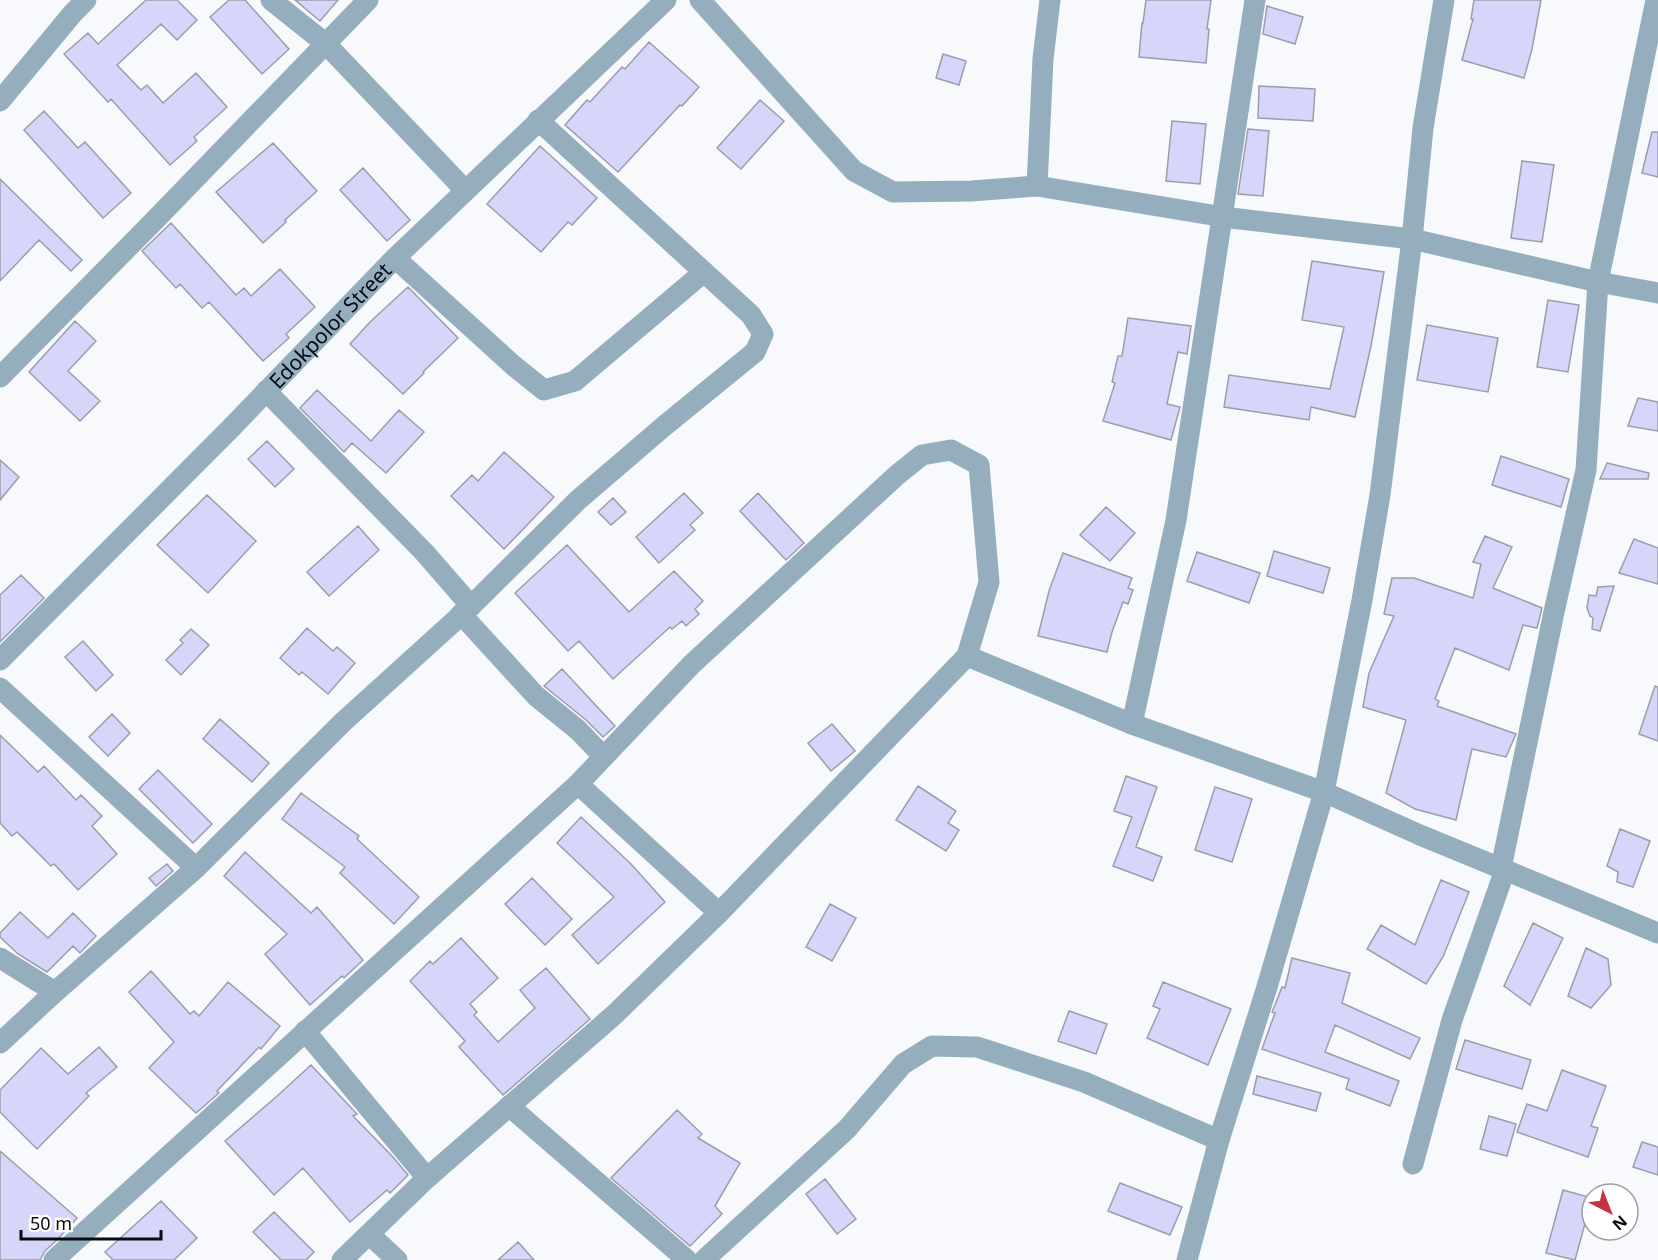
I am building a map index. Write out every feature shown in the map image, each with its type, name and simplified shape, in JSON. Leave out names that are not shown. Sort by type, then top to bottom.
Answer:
[{"type":"street","points":[[0,101],[73,12],[86,0]]},
{"type":"street","points":[[271,0],[325,43],[465,190]]},
{"type":"street","points":[[0,377],[368,0]]},
{"type":"street","name":"Edokpolor Street","points":[[0,660],[394,258],[666,0]]},
{"type":"street","points":[[700,0],[854,171],[893,192],[971,191],[1037,186],[1212,214],[1222,218],[1412,239],[1598,282],[1658,293]]},
{"type":"street","points":[[1037,186],[1043,59],[1050,0]]},
{"type":"street","points":[[1132,724],[1176,520],[1255,0]]},
{"type":"street","points":[[1187,1260],[1219,1140],[1324,792],[1380,495],[1412,239],[1423,128],[1444,0]]},
{"type":"street","points":[[1413,1164],[1452,1020],[1503,869],[1549,635],[1586,470],[1598,282],[1656,0]]},
{"type":"street","points":[[0,1043],[196,867],[343,722],[466,610],[578,500],[755,352],[763,334],[752,315],[538,120]]},
{"type":"street","points":[[394,258],[514,366],[544,390],[575,381],[704,272]]},
{"type":"street","points":[[266,391],[424,552],[466,610],[536,696],[578,730],[603,756]]},
{"type":"street","points":[[54,1260],[578,784],[692,664],[897,475],[922,455],[951,450],[979,465],[990,582],[967,656],[719,913],[614,1015],[427,1178],[342,1260]]},
{"type":"street","points":[[967,656],[1132,724],[1324,792],[1658,933]]},
{"type":"street","points":[[0,687],[196,867]]},
{"type":"street","points":[[578,784],[719,913]]},
{"type":"street","points":[[0,958],[55,992]]},
{"type":"street","points":[[305,1031],[427,1178]]},
{"type":"street","points":[[704,1260],[847,1129],[903,1064],[932,1046],[977,1047],[1084,1082],[1219,1140]]},
{"type":"street","points":[[509,1106],[687,1260]]},
{"type":"street","points":[[370,1235],[397,1260]]},
{"type":"building","points":[[146,0],[177,0],[197,20],[177,40],[161,24],[117,65],[141,90],[147,85],[163,103],[196,73],[227,107],[194,137],[197,141],[170,165],[111,99],[108,102],[64,54],[88,33],[98,44]]},
{"type":"building","points":[[229,0],[245,0],[289,49],[262,74],[210,17]]},
{"type":"building","points":[[295,0],[338,0],[320,21]]},
{"type":"building","points":[[1146,0],[1211,0],[1206,63],[1139,57]]},
{"type":"building","points":[[1474,0],[1541,0],[1524,78],[1462,60],[1473,19],[1471,19]]},
{"type":"building","points":[[1267,6],[1303,17],[1295,44],[1263,34]]},
{"type":"building","points":[[649,42],[699,87],[618,172],[565,125],[587,100],[590,102],[622,67],[625,69]]},
{"type":"building","points":[[943,54],[966,61],[959,85],[936,78]]},
{"type":"building","points":[[1259,86],[1315,89],[1313,121],[1258,118]]},
{"type":"building","points":[[760,100],[784,121],[741,169],[717,148]]},
{"type":"building","points":[[44,111],[78,148],[85,142],[131,193],[103,218],[24,130]]},
{"type":"building","points":[[1172,121],[1206,124],[1200,184],[1166,181]]},
{"type":"building","points":[[1248,129],[1269,131],[1263,196],[1238,194]]},
{"type":"building","points":[[1652,132],[1658,132],[1658,177],[1642,173]]},
{"type":"building","points":[[273,143],[317,191],[263,243],[216,192]]},
{"type":"building","points":[[540,146],[597,198],[572,225],[568,222],[541,252],[487,204]]},
{"type":"building","points":[[1522,161],[1554,165],[1542,242],[1511,238]]},
{"type":"building","points":[[363,168],[410,220],[387,241],[340,190]]},
{"type":"building","points":[[0,179],[82,260],[71,271],[39,240],[0,281]]},
{"type":"building","points":[[171,223],[236,295],[244,288],[251,296],[280,269],[315,307],[286,334],[289,338],[263,361],[209,302],[202,308],[180,284],[176,288],[142,251]]},
{"type":"building","points":[[1312,261],[1384,272],[1355,417],[1311,407],[1309,420],[1224,407],[1229,375],[1330,389],[1344,327],[1302,320]]},
{"type":"building","points":[[408,287],[458,338],[403,394],[350,344]]},
{"type":"building","points":[[1548,300],[1579,305],[1568,372],[1537,367]]},
{"type":"building","points":[[1128,318],[1191,326],[1187,354],[1178,352],[1167,404],[1180,407],[1171,440],[1103,421],[1115,383],[1112,382],[1118,356],[1122,356]]},
{"type":"building","points":[[75,321],[96,341],[68,371],[100,401],[80,421],[29,372]]},
{"type":"building","points":[[1427,325],[1498,338],[1488,392],[1417,380]]},
{"type":"building","points":[[317,390],[371,441],[399,410],[424,432],[386,473],[352,443],[344,452],[300,408]]},
{"type":"building","points":[[1638,398],[1658,402],[1658,431],[1628,426]]},
{"type":"building","points":[[267,441],[294,469],[275,487],[248,459]]},
{"type":"building","points":[[504,452],[554,497],[504,549],[451,496],[472,475],[478,481]]},
{"type":"building","points":[[1501,456],[1569,479],[1561,507],[1492,485]]},
{"type":"building","points":[[0,460],[19,477],[0,500]]},
{"type":"building","points":[[1607,463],[1649,473],[1648,479],[1600,479]]},
{"type":"building","points":[[684,493],[703,513],[690,525],[695,530],[659,563],[636,537]]},
{"type":"building","points":[[758,493],[804,543],[786,560],[740,511]]},
{"type":"building","points":[[207,495],[256,541],[208,593],[157,545]]},
{"type":"building","points":[[613,498],[626,512],[611,525],[598,512]]},
{"type":"building","points":[[1106,507],[1135,533],[1110,561],[1080,535]]},
{"type":"building","points":[[358,526],[379,550],[329,596],[307,572]]},
{"type":"building","points":[[1485,536],[1512,547],[1493,588],[1542,608],[1537,628],[1523,625],[1509,670],[1455,648],[1435,699],[1439,701],[1437,706],[1516,734],[1506,757],[1472,749],[1456,820],[1415,809],[1386,793],[1406,720],[1363,707],[1369,673],[1394,616],[1384,614],[1392,578],[1414,578],[1473,598],[1481,564],[1473,562]]},
{"type":"building","points":[[1634,539],[1658,548],[1658,584],[1619,573]]},
{"type":"building","points":[[567,545],[629,612],[674,571],[703,601],[695,609],[699,614],[686,626],[682,621],[672,629],[670,627],[613,679],[579,641],[568,651],[515,593]]},
{"type":"building","points":[[1274,551],[1330,568],[1323,593],[1267,576]]},
{"type":"building","points":[[1197,552],[1260,573],[1249,603],[1187,581]]},
{"type":"building","points":[[1063,553],[1132,578],[1128,588],[1133,590],[1128,604],[1123,602],[1107,652],[1038,636],[1049,591]]},
{"type":"building","points":[[21,575],[44,598],[0,642],[0,595]]},
{"type":"building","points":[[1614,586],[1600,631],[1592,629],[1593,618],[1587,608],[1589,595],[1596,596],[1598,587]]},
{"type":"building","points":[[307,628],[333,651],[337,647],[355,663],[328,694],[302,672],[299,675],[280,658]]},
{"type":"building","points":[[191,629],[209,645],[181,675],[166,660],[183,643],[180,640]]},
{"type":"building","points":[[83,641],[113,675],[96,691],[65,657]]},
{"type":"building","points":[[562,669],[615,726],[603,737],[544,686]]},
{"type":"building","points":[[1655,686],[1658,687],[1658,741],[1639,734]]},
{"type":"building","points":[[112,714],[130,733],[108,756],[89,737]]},
{"type":"building","points":[[220,719],[269,763],[252,782],[203,739]]},
{"type":"building","points":[[832,724],[855,751],[831,771],[808,743]]},
{"type":"building","points":[[0,735],[38,772],[44,766],[76,800],[81,795],[102,816],[92,826],[117,854],[78,890],[54,864],[51,866],[17,832],[12,836],[0,823]]},
{"type":"building","points":[[158,770],[212,824],[193,843],[139,789]]},
{"type":"building","points":[[1126,776],[1157,787],[1136,847],[1162,857],[1153,881],[1113,866],[1132,817],[1114,811]]},
{"type":"building","points":[[918,786],[956,811],[948,823],[959,830],[946,851],[896,820]]},
{"type":"building","points":[[1215,787],[1252,799],[1232,862],[1195,850]]},
{"type":"building","points":[[301,793],[359,836],[357,839],[419,897],[394,924],[340,873],[345,867],[282,819]]},
{"type":"building","points":[[581,817],[631,864],[665,902],[598,964],[572,935],[614,897],[557,843]]},
{"type":"building","points":[[1620,829],[1650,841],[1633,887],[1617,882],[1618,872],[1607,866]]},
{"type":"building","points":[[245,852],[311,913],[317,907],[363,960],[310,1005],[265,954],[287,934],[224,876]]},
{"type":"building","points":[[167,864],[173,871],[156,886],[149,878]]},
{"type":"building","points":[[532,878],[572,919],[545,945],[505,904]]},
{"type":"building","points":[[1441,880],[1469,892],[1443,957],[1426,984],[1367,949],[1381,925],[1415,945]]},
{"type":"building","points":[[830,904],[856,918],[832,961],[806,947]]},
{"type":"building","points":[[20,912],[48,938],[73,913],[96,936],[80,953],[73,946],[47,972],[18,954],[0,937],[0,933]]},
{"type":"building","points":[[1533,923],[1563,938],[1530,1005],[1504,986]]},
{"type":"building","points":[[461,938],[498,978],[470,1004],[477,1012],[474,1015],[498,1042],[535,1008],[520,990],[546,968],[590,1019],[503,1095],[459,1047],[465,1041],[410,981],[430,961],[433,964]]},
{"type":"building","points":[[1586,948],[1608,959],[1611,985],[1591,1008],[1568,996]]},
{"type":"building","points":[[1292,958],[1350,973],[1342,1003],[1420,1038],[1410,1059],[1335,1025],[1325,1052],[1399,1081],[1390,1106],[1346,1089],[1349,1079],[1262,1049],[1275,1013],[1272,1012],[1282,987],[1285,988]]},
{"type":"building","points":[[151,971],[190,1014],[194,1011],[199,1016],[228,982],[280,1026],[261,1049],[259,1047],[217,1091],[219,1093],[196,1113],[149,1068],[174,1042],[129,992]]},
{"type":"building","points":[[1163,982],[1231,1009],[1208,1065],[1147,1038],[1160,1009],[1153,1006]]},
{"type":"building","points":[[1069,1011],[1107,1024],[1096,1054],[1058,1041]]},
{"type":"building","points":[[1465,1040],[1531,1060],[1522,1089],[1456,1069]]},
{"type":"building","points":[[99,1047],[117,1067],[86,1093],[89,1096],[37,1149],[0,1112],[0,1090],[41,1048],[68,1074]]},
{"type":"building","points":[[311,1065],[357,1114],[353,1116],[408,1175],[390,1193],[387,1190],[350,1222],[303,1168],[274,1195],[225,1141]]},
{"type":"building","points":[[1562,1070],[1606,1086],[1591,1126],[1598,1128],[1588,1157],[1517,1132],[1527,1104],[1547,1111]]},
{"type":"building","points":[[1257,1076],[1321,1093],[1316,1111],[1253,1094]]},
{"type":"building","points":[[677,1110],[702,1134],[698,1138],[740,1163],[715,1206],[722,1214],[690,1246],[611,1178]]},
{"type":"building","points":[[1489,1116],[1516,1124],[1507,1156],[1480,1149]]},
{"type":"building","points":[[1642,1142],[1658,1147],[1658,1175],[1633,1167]]},
{"type":"building","points":[[0,1151],[77,1218],[45,1251],[40,1260],[0,1260]]},
{"type":"building","points":[[825,1179],[856,1219],[837,1234],[806,1194]]},
{"type":"building","points":[[1120,1183],[1182,1207],[1170,1235],[1108,1211]]},
{"type":"building","points":[[1563,1190],[1580,1195],[1580,1242],[1575,1260],[1546,1253]]},
{"type":"building","points":[[161,1201],[197,1238],[174,1260],[113,1260],[105,1252]]},
{"type":"building","points":[[274,1212],[314,1252],[306,1260],[281,1260],[253,1232]]},
{"type":"building","points":[[518,1242],[534,1260],[498,1260]]}]
